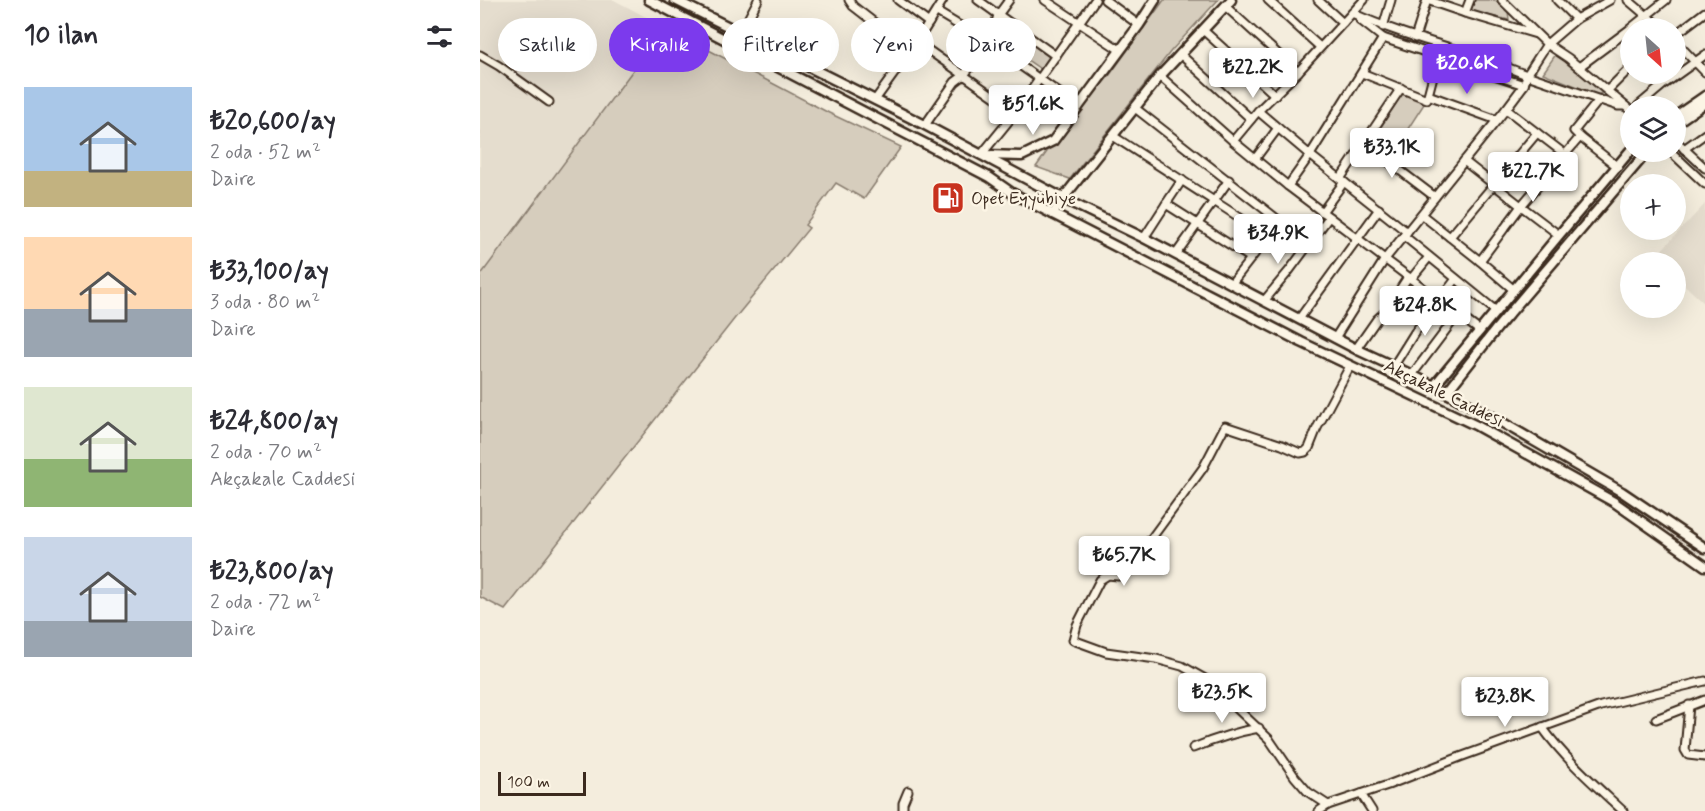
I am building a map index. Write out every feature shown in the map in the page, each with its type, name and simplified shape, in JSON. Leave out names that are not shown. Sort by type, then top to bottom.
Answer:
[{"type":"main road","name":"Akçakale Caddesi","points":[[649,0],[989,177],[1012,193],[1350,366],[1477,426],[1604,497],[1705,566]]},
{"type":"main road","name":"Akçakale Caddesi","points":[[675,0],[722,25]]},
{"type":"main road","points":[[981,155],[1022,156],[1053,141],[1155,0]]},
{"type":"main road","points":[[1053,214],[1160,76],[1228,3]]},
{"type":"main road","name":"Akçakale Caddesi","points":[[818,72],[1491,416],[1622,492],[1705,548]]},
{"type":"main road","points":[[1686,109],[1705,96]]},
{"type":"main road","points":[[1686,116],[1705,103]]},
{"type":"main road","points":[[1434,386],[1622,162]]},
{"type":"main road","points":[[1446,393],[1497,328],[1638,162]]},
{"type":"street","points":[[748,18],[758,0]]},
{"type":"street","points":[[849,0],[868,18]]},
{"type":"street","points":[[898,0],[922,18]]},
{"type":"street","points":[[933,18],[942,0]]},
{"type":"street","points":[[978,0],[1056,56]]},
{"type":"street","points":[[997,18],[1009,0]]},
{"type":"street","points":[[1045,0],[1120,50]]},
{"type":"street","points":[[981,155],[1016,112],[1095,0]]},
{"type":"street","points":[[1105,0],[1139,25]]},
{"type":"street","points":[[1268,0],[1320,47]]},
{"type":"street","points":[[1318,0],[1343,22]]},
{"type":"street","points":[[1233,141],[1258,111],[1298,72],[1364,0]]},
{"type":"street","points":[[1383,27],[1391,0]]},
{"type":"street","points":[[1415,38],[1427,0],[1540,36]]},
{"type":"street","points":[[1465,13],[1470,0]]},
{"type":"street","points":[[1502,0],[1548,44],[1620,101]]},
{"type":"street","points":[[1335,338],[1385,259],[1506,109],[1524,85],[1527,75],[1548,44],[1576,19],[1610,0]]},
{"type":"street","points":[[1628,0],[1649,18]]},
{"type":"street","points":[[1643,18],[1666,0]]},
{"type":"street","points":[[1562,2],[1576,19]]},
{"type":"street","points":[[1228,3],[1298,72]]},
{"type":"street","points":[[937,12],[947,18]]},
{"type":"street","points":[[1686,26],[1705,12]]},
{"type":"street","points":[[1352,13],[1383,27],[1473,55],[1620,106]]},
{"type":"street","points":[[1352,13],[1383,38],[1524,85]]},
{"type":"street","points":[[1203,30],[1275,95]]},
{"type":"street","points":[[1579,67],[1620,37]]},
{"type":"street","points":[[1288,186],[1383,38]]},
{"type":"street","points":[[1686,52],[1705,72]]},
{"type":"street","points":[[1180,54],[1251,119]]},
{"type":"street","points":[[480,55],[549,102]]},
{"type":"street","points":[[934,55],[1016,112]]},
{"type":"street","points":[[1650,96],[1705,55]]},
{"type":"street","points":[[1362,73],[1427,99],[1438,57]]},
{"type":"street","points":[[875,100],[895,72]]},
{"type":"street","points":[[925,125],[954,82],[966,72]]},
{"type":"street","points":[[1029,72],[1079,106]]},
{"type":"street","points":[[1160,76],[1288,186],[1480,331]]},
{"type":"street","points":[[1608,90],[1620,78]]},
{"type":"street","points":[[1322,212],[1401,88]]},
{"type":"street","points":[[1428,95],[1497,120]]},
{"type":"street","points":[[1599,100],[1574,131],[1618,167]]},
{"type":"street","points":[[1135,108],[1309,244]]},
{"type":"street","points":[[1506,109],[1566,155]]},
{"type":"street","points":[[1258,111],[1379,209],[1429,257],[1496,311]]},
{"type":"street","points":[[1255,159],[1278,128]]},
{"type":"street","points":[[1450,237],[1537,133]]},
{"type":"street","points":[[1686,148],[1705,134]]},
{"type":"street","points":[[1113,135],[1268,237]]},
{"type":"street","points":[[1480,261],[1521,206],[1580,136]]},
{"type":"street","points":[[1364,143],[1435,197]]},
{"type":"street","points":[[1686,151],[1705,168]]},
{"type":"street","points":[[1464,161],[1559,235]]},
{"type":"street","points":[[1682,162],[1705,184]]},
{"type":"street","points":[[1144,238],[1182,180]]},
{"type":"street","points":[[1176,254],[1229,180]]},
{"type":"street","points":[[1166,204],[1251,258]]},
{"type":"street","points":[[1299,319],[1379,209]]},
{"type":"street","points":[[1422,214],[1514,290]]},
{"type":"street","points":[[1264,301],[1289,272],[1329,217]]},
{"type":"street","points":[[1231,284],[1280,221]]},
{"type":"street","points":[[1356,349],[1377,319],[1429,257]]},
{"type":"street","points":[[1393,367],[1415,332],[1456,279]]},
{"type":"street","points":[[1412,375],[1458,314]]},
{"type":"street","points":[[1328,805],[1308,792],[1260,729],[1207,680],[1182,666],[1156,659],[1106,652],[1073,640],[1077,625],[1100,580],[1108,575],[1118,576],[1126,573],[1203,468],[1225,426],[1282,444],[1300,453],[1305,452],[1350,366]]},
{"type":"street","points":[[1319,811],[1328,805],[1389,785],[1600,706],[1705,681]]},
{"type":"street","points":[[1656,719],[1705,700]]},
{"type":"street","points":[[1689,705],[1685,750],[1688,754],[1705,757]]},
{"type":"street","points":[[1542,727],[1575,767],[1623,811]]},
{"type":"street","points":[[1193,748],[1211,740],[1260,729]]},
{"type":"street","points":[[903,811],[903,803],[908,791]]},
{"type":"street","points":[[1361,794],[1372,811]]},
{"type":"shaded area","points":[[480,0],[614,0],[648,18],[609,18],[609,72],[632,72],[480,276]]},
{"type":"shaded area","points":[[1164,0],[1218,0],[1171,51],[1070,179],[1036,167],[1064,128],[1109,76]]},
{"type":"shaded area","points":[[1473,0],[1494,0],[1508,11],[1509,20],[1469,11]]},
{"type":"shaded area","points":[[1036,47],[1050,57],[1042,70],[1036,66]]},
{"type":"shaded area","points":[[710,51],[722,57],[722,72],[751,72],[901,147],[864,199],[836,183],[805,225],[809,228],[735,318],[505,610],[480,597],[480,276],[632,72],[710,72]]},
{"type":"shaded area","points":[[1556,54],[1603,92],[1598,95],[1543,73]]},
{"type":"shaded area","points":[[1402,94],[1414,97],[1424,104],[1400,141],[1415,153],[1411,158],[1391,144],[1383,154],[1370,144]]},
{"type":"shaded area","points":[[1705,204],[1705,304],[1686,286],[1686,252],[1660,252],[1671,240],[1686,240],[1686,224]]},
{"type":"place","name":"Opet Eyyübiye","points":[[948,198]]}]
